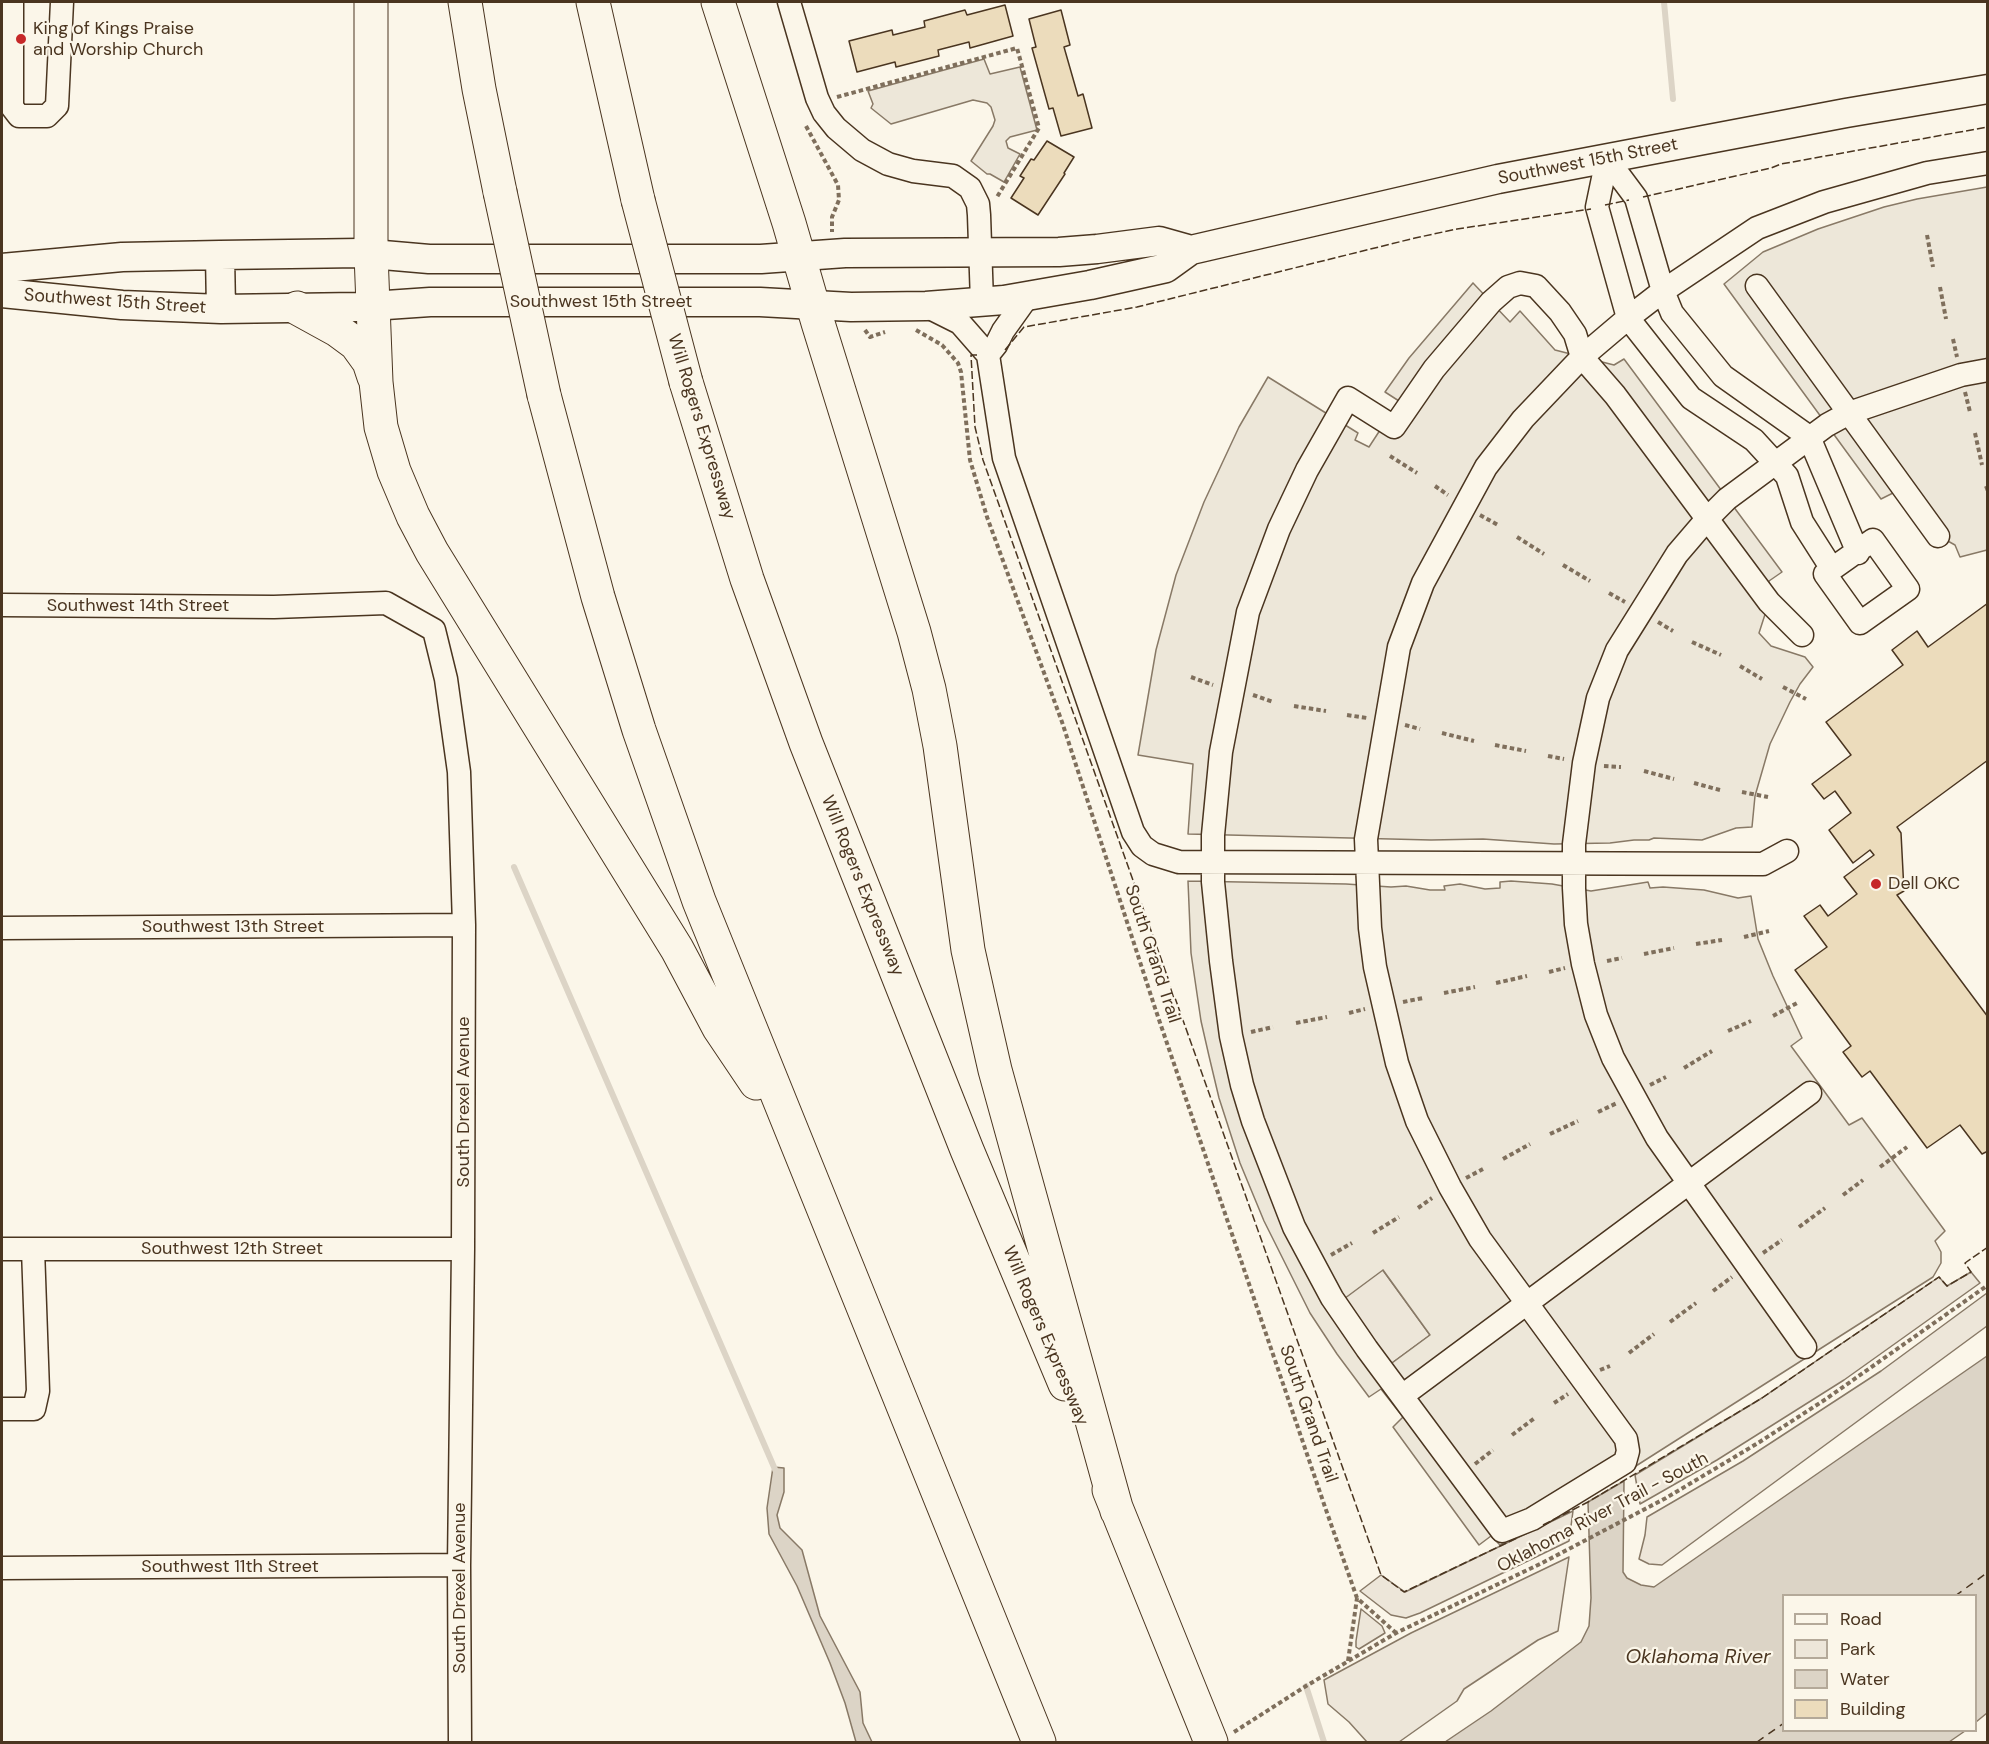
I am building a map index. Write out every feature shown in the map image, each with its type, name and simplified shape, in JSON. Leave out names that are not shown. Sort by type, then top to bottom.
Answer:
[{"type":"highway","points":[[371,2],[370,254],[372,306],[381,427],[394,471],[422,534],[677,948],[719,1028],[798,1148]]},
{"type":"highway","points":[[465,2],[479,89],[544,395],[598,597],[639,730],[699,901],[1039,1743]]},
{"type":"highway","name":"Will Rogers Expressway","points":[[593,2],[638,200],[686,382],[747,579],[806,743],[963,1139],[1117,1511],[1219,1739]]},
{"type":"highway","points":[[717,2],[914,632],[929,689],[940,746],[964,929],[995,1070],[1117,1511]]},
{"type":"highway","points":[[297,308],[337,330],[356,344],[369,362],[376,382]]},
{"type":"main road","name":"Southwest 15th Street","points":[[2,293],[122,305],[221,309],[372,306],[430,302],[748,302],[851,307],[922,318],[982,302],[1090,285],[1166,268],[1191,250],[1498,179],[1846,113],[1988,89]]},
{"type":"main road","name":"Southwest 15th Street","points":[[2,268],[122,257],[220,255],[370,254],[429,259],[760,259],[845,253],[1068,251],[1159,241],[1191,250]]},
{"type":"main road","points":[[220,255],[221,309]]},
{"type":"street","points":[[12,2],[12,107],[19,116],[47,116],[57,106],[62,2]]},
{"type":"street","points":[[789,2],[810,78],[824,113],[850,141],[888,164],[913,171],[952,176],[970,188],[978,204],[982,302]]},
{"type":"street","points":[[1607,159],[1636,198],[1663,291],[1672,313],[1723,376],[1809,437],[1858,553]]},
{"type":"street","points":[[1607,159],[1597,207],[1628,318],[1691,398],[1754,440],[1787,476],[1802,522],[1832,569]]},
{"type":"street","points":[[1802,635],[1769,602],[1615,395],[1582,357],[1575,334],[1560,312],[1536,286],[1520,283],[1508,287],[1491,302],[1434,369],[1394,427],[1348,398],[1307,470],[1279,529],[1248,612],[1221,752],[1213,835],[1213,882],[1231,1036],[1242,1085],[1253,1121],[1294,1227],[1332,1298],[1502,1531],[1532,1519],[1624,1462],[1628,1451],[1626,1439],[1480,1239],[1450,1187],[1417,1121],[1397,1063],[1374,967],[1366,838],[1399,647],[1424,584],[1486,467],[1523,419],[1582,357],[1628,318],[1663,291],[1757,228],[1824,202],[1927,173],[1988,163]]},
{"type":"street","points":[[1757,286],[1938,536]]},
{"type":"street","points":[[988,355],[1028,296]]},
{"type":"street","points":[[922,318],[960,323],[988,355],[1004,458],[1133,832],[1142,846],[1153,854],[1168,860],[1213,862],[1763,864],[1787,850]]},
{"type":"street","points":[[1805,1347],[1657,1138],[1613,1058],[1596,1015],[1576,924],[1574,844],[1584,763],[1598,698],[1617,650],[1677,554],[1727,498],[1809,437],[1849,413],[1961,375],[1988,370]]},
{"type":"street","points":[[1874,540],[1908,589],[1860,623],[1825,574],[1858,553],[1874,540]]},
{"type":"street","name":"South Drexel Avenue","points":[[274,607],[386,603],[434,630],[446,679],[459,772],[464,925],[464,1249],[459,1565],[460,1743]]},
{"type":"street","name":"Southwest 14th Street","points":[[2,605],[274,607]]},
{"type":"street","name":"Southwest 13th Street","points":[[2,928],[464,925]]},
{"type":"street","points":[[1402,1396],[1810,1093]]},
{"type":"street","name":"Southwest 12th Street","points":[[2,1249],[464,1249]]},
{"type":"street","points":[[2,1409],[34,1409],[38,1391],[33,1249]]},
{"type":"street","name":"Southwest 11th Street","points":[[2,1568],[459,1565]]},
{"type":"path","points":[[837,97],[1017,48],[1039,128],[995,201]]},
{"type":"path","points":[[1928,235],[1933,267]]},
{"type":"path","points":[[1940,287],[1946,319]]},
{"type":"path","name":"South Grand Trail","points":[[922,318],[958,363],[961,372],[970,460],[987,517],[1062,722],[1159,1018],[1357,1598],[1348,1661]]},
{"type":"path","points":[[1953,339],[1958,364]]},
{"type":"path","points":[[1964,387],[1970,412]]},
{"type":"path","points":[[1975,434],[1982,465]]},
{"type":"path","points":[[1390,456],[1417,473]]},
{"type":"path","points":[[1436,486],[1456,501]]},
{"type":"path","points":[[1986,486],[1988,492]]},
{"type":"path","points":[[1475,512],[1498,525]]},
{"type":"path","points":[[1517,537],[1544,554]]},
{"type":"path","points":[[1563,565],[1590,581]]},
{"type":"path","points":[[1609,592],[1631,605]]},
{"type":"path","points":[[1650,618],[1674,631]]},
{"type":"path","points":[[1692,642],[1721,655]]},
{"type":"path","points":[[1740,666],[1762,679]]},
{"type":"path","points":[[1191,677],[1221,688]]},
{"type":"path","points":[[1784,687],[1806,699]]},
{"type":"path","points":[[1244,692],[1273,702]]},
{"type":"path","points":[[1294,706],[1326,711]]},
{"type":"path","points":[[1347,715],[1373,719]]},
{"type":"path","points":[[1442,733],[1474,741]]},
{"type":"path","points":[[1495,744],[1526,751]]},
{"type":"path","points":[[1548,756],[1573,761]]},
{"type":"path","points":[[1594,765],[1620,767]]},
{"type":"path","points":[[1644,771],[1674,779]]},
{"type":"path","points":[[1694,783],[1720,790]]},
{"type":"path","points":[[1742,792],[1768,796]]},
{"type":"path","points":[[1744,937],[1769,931]]},
{"type":"path","points":[[1696,944],[1722,940]]},
{"type":"path","points":[[1644,954],[1674,948]]},
{"type":"path","points":[[1607,961],[1622,958]]},
{"type":"path","points":[[1549,972],[1563,969]]},
{"type":"path","points":[[1496,983],[1527,975]]},
{"type":"path","points":[[1444,993],[1475,987]]},
{"type":"path","points":[[1408,1000],[1423,998]]},
{"type":"path","points":[[1773,1016],[1797,1003]]},
{"type":"path","points":[[1349,1013],[1364,1009]]},
{"type":"path","points":[[1296,1023],[1327,1017]]},
{"type":"path","points":[[1728,1031],[1751,1021]]},
{"type":"path","points":[[1244,1034],[1273,1027]]},
{"type":"path","points":[[1684,1068],[1712,1051]]},
{"type":"path","points":[[1642,1089],[1665,1077]]},
{"type":"path","points":[[1598,1112],[1623,1100]]},
{"type":"path","points":[[1550,1134],[1578,1121]]},
{"type":"path","points":[[1503,1159],[1530,1144]]},
{"type":"path","points":[[1880,1167],[1907,1147]]},
{"type":"path","points":[[1460,1181],[1483,1169]]},
{"type":"path","points":[[1843,1195],[1863,1180]]},
{"type":"path","points":[[1418,1208],[1441,1192]]},
{"type":"path","points":[[1799,1227],[1825,1208]]},
{"type":"path","points":[[1373,1233],[1399,1217]]},
{"type":"path","points":[[1757,1258],[1782,1240]]},
{"type":"path","points":[[1326,1259],[1352,1243]]},
{"type":"path","points":[[1713,1291],[1740,1271]]},
{"type":"path","name":"Oklahoma River Trail - South","points":[[1219,1739],[1396,1633],[1565,1551],[1651,1506],[1758,1443],[1826,1400],[1988,1285]]},
{"type":"path","points":[[1670,1322],[1696,1303]]},
{"type":"path","points":[[1629,1353],[1653,1334]]},
{"type":"path","points":[[1554,1403],[1575,1388]]},
{"type":"path","points":[[1512,1435],[1536,1417]]},
{"type":"path","points":[[1470,1467],[1493,1450]]},
{"type":"path","name":"South Grand Trail","points":[[1357,1598],[1396,1633]]},
{"type":"green space","points":[[1382,1269],[1430,1335],[1377,1374],[1329,1310]]},
{"type":"green space","points":[[1971,1272],[1980,1283],[1844,1380],[1717,1460],[1640,1504],[1635,1475],[1762,1398],[1939,1277],[1947,1286]]},
{"type":"green space","points":[[1987,1293],[1987,1326],[1662,1565],[1649,1564],[1639,1559],[1647,1517],[1743,1461],[1881,1371]]},
{"type":"green space","points":[[1573,1511],[1569,1541],[1420,1613],[1406,1618],[1391,1615],[1360,1591],[1381,1575],[1405,1592]]},
{"type":"green space","points":[[1569,1557],[1558,1631],[1538,1640],[1464,1689],[1457,1701],[1399,1742],[1367,1742],[1328,1704],[1324,1680],[1411,1633]]},
{"type":"green space","points":[[1361,1609],[1382,1626],[1385,1633],[1359,1649],[1356,1647],[1356,1641]]},
{"type":"shaded area","points":[[984,59],[990,74],[1020,67],[1037,130],[1010,137],[1006,141],[1008,148],[1020,154],[1004,182],[987,174],[971,161],[995,120],[991,107],[987,103],[973,100],[891,124],[871,108],[873,104],[868,91]]},
{"type":"shaded area","points":[[1987,187],[1987,550],[1960,557],[1955,545],[1917,524],[1895,492],[1881,499],[1724,284],[1763,252],[1818,229],[1884,207]]},
{"type":"shaded area","points":[[1473,283],[1510,322],[1520,311],[1555,350],[1614,365],[1624,359],[1782,572],[1769,581],[1769,602],[1759,633],[1771,646],[1805,657],[1813,667],[1800,684],[1770,744],[1755,796],[1752,827],[1736,828],[1702,840],[1654,838],[1610,843],[1554,844],[1483,839],[1431,840],[1188,834],[1193,764],[1138,755],[1156,650],[1176,575],[1204,502],[1239,427],[1268,377],[1358,433],[1355,440],[1369,447],[1399,401],[1385,392],[1409,358]]},
{"type":"shaded area","points":[[1188,881],[1406,886],[1445,890],[1444,886],[1460,884],[1485,889],[1500,888],[1500,882],[1511,881],[1552,884],[1591,891],[1648,882],[1650,888],[1704,890],[1738,898],[1751,896],[1758,939],[1802,1038],[1791,1046],[1849,1125],[1862,1118],[1945,1231],[1935,1241],[1941,1252],[1941,1263],[1933,1277],[1562,1513],[1500,1545],[1491,1536],[1479,1545],[1393,1427],[1403,1417],[1381,1389],[1369,1397],[1337,1354],[1310,1313],[1264,1221],[1240,1163],[1219,1098],[1201,1021],[1191,953]],"holes":[[[1383,1270],[1430,1335],[1377,1374],[1329,1310]]]},
{"type":"water","name":"Oklahoma River","points":[[1987,1356],[1987,1713],[1977,1721],[1977,1594],[1782,1594],[1782,1732],[1964,1732],[1949,1742],[1445,1742],[1491,1711],[1581,1642],[1589,1626],[1591,1598],[1588,1502],[1624,1481],[1623,1572],[1627,1578],[1641,1585],[1654,1587]]},
{"type":"water","points":[[773,1467],[784,1468],[784,1492],[777,1515],[780,1528],[802,1550],[820,1616],[860,1692],[863,1723],[872,1742],[856,1742],[830,1663],[797,1586],[769,1534],[767,1508]]},
{"type":"building","points":[[1005,5],[1013,36],[970,48],[969,42],[938,50],[939,56],[896,67],[895,62],[857,72],[849,41],[892,30],[893,35],[925,27],[924,21],[965,10],[967,15]]},
{"type":"building","points":[[1061,10],[1070,45],[1064,47],[1078,96],[1083,94],[1092,128],[1061,136],[1053,108],[1049,109],[1032,48],[1036,47],[1029,19]]},
{"type":"building","points":[[1047,141],[1074,157],[1038,215],[1011,198],[1024,178],[1020,176]]},
{"type":"building","name":"Dell OKC","points":[[1988,603],[1988,760],[1897,827],[1901,833],[1904,891],[1897,895],[1988,1017],[1988,1151],[1982,1154],[1960,1125],[1927,1148],[1870,1071],[1862,1077],[1843,1052],[1851,1046],[1795,970],[1827,947],[1804,916],[1820,905],[1828,916],[1857,894],[1844,877],[1874,855],[1870,850],[1853,863],[1829,830],[1851,813],[1835,791],[1824,799],[1812,784],[1851,755],[1826,722],[1903,665],[1892,650],[1917,631],[1928,647]]},
{"type":"waterway","points":[[1664,2],[1673,99]]},
{"type":"waterway","points":[[514,867],[777,1474]]},
{"type":"waterway","points":[[1306,1686],[1324,1742]]},
{"type":"ferry route","points":[[1958,1594],[1988,1572]]},
{"type":"ferry route","points":[[1757,1742],[1782,1724]]},
{"type":"fence","points":[[1643,197],[1781,164],[1988,127]]},
{"type":"fence","points":[[1605,205],[1629,200]]},
{"type":"fence","points":[[1005,350],[1024,327],[1137,307],[1457,229],[1591,209]]},
{"type":"fence","points":[[977,355],[971,355],[975,427],[983,460],[1381,1575],[1404,1592],[1519,1537]]},
{"type":"fence","points":[[1543,1525],[1588,1502],[1762,1398],[1939,1277],[1947,1286],[1971,1272],[1965,1263],[1988,1247]]},
{"type":"place","name":"King of Kings Praise and Worship Church","points":[[21,39]]},
{"type":"place","name":"Dell OKC","points":[[1876,884]]}]
